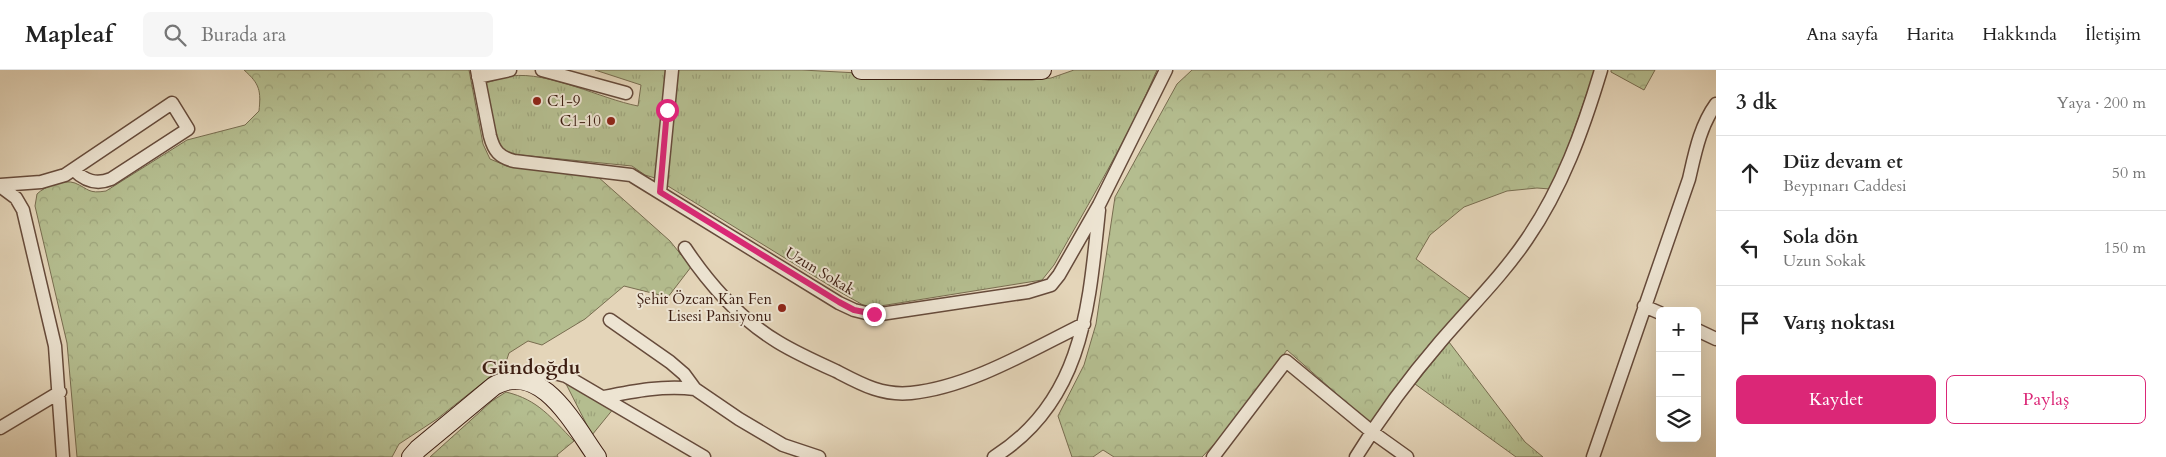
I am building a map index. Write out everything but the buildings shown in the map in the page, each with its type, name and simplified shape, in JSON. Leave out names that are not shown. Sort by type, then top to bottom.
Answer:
[{"type":"street","points":[[478,74],[510,70]]},
{"type":"street","points":[[542,70],[626,93]]},
{"type":"street","points":[[660,192],[672,70]]},
{"type":"street","points":[[861,70],[1042,70]]},
{"type":"street","name":"Uzun Sokak","points":[[478,74],[490,136],[499,156],[514,161],[628,174],[839,302],[854,310],[874,314],[1043,289],[1055,282],[1099,205],[1166,70]]},
{"type":"street","points":[[1356,457],[1402,389],[1526,241],[1551,202],[1566,170],[1601,70]]},
{"type":"street","points":[[0,185],[40,182],[74,170],[172,104],[188,129],[111,179],[103,182],[87,180],[74,170]]},
{"type":"street","points":[[1593,457],[1689,179],[1700,134],[1716,104]]},
{"type":"street","points":[[40,182],[27,194],[24,200],[24,210],[54,336],[60,392],[63,457]]},
{"type":"street","points":[[0,185],[16,198],[24,210]]},
{"type":"street","points":[[994,457],[1022,436],[1049,408],[1068,372],[1084,324],[1099,205]]},
{"type":"street","points":[[685,248],[700,270],[717,289],[757,328],[792,350],[879,391],[912,393],[951,384],[1012,359],[1084,324]]},
{"type":"street","points":[[1644,306],[1656,311]]},
{"type":"street","points":[[610,320],[680,370],[696,389],[769,438],[795,450],[819,457]]},
{"type":"street","points":[[1701,332],[1716,338]]},
{"type":"street","points":[[1213,457],[1286,362],[1372,432],[1407,457]]},
{"type":"street","points":[[529,381],[542,374],[554,373],[566,376],[704,457]]},
{"type":"street","points":[[411,457],[418,449],[494,386],[512,379],[529,381],[548,393],[597,457]]},
{"type":"street","points":[[604,397],[659,388],[696,389]]},
{"type":"street","points":[[0,428],[60,392]]},
{"type":"green space","points":[[244,70],[469,70],[483,144],[490,159],[507,166],[597,176],[670,241],[691,267],[668,297],[624,286],[585,319],[542,345],[528,341],[509,353],[505,365],[437,419],[399,444],[392,457],[77,457],[67,343],[35,206],[37,194],[50,186],[66,182],[75,183],[92,191],[106,191],[187,140],[245,125],[259,111],[260,98],[256,84]]},
{"type":"green space","points":[[595,70],[667,70],[655,178],[645,175],[632,166],[508,153],[497,139],[489,109],[485,83],[505,77],[526,76],[558,81],[638,106],[641,85]]},
{"type":"green space","points":[[676,70],[802,70],[989,80],[1032,80],[1051,78],[1074,70],[1157,70],[1134,120],[1108,169],[1054,265],[1042,280],[874,307],[863,305],[840,292],[663,183]]},
{"type":"green space","points":[[1192,70],[1595,70],[1567,150],[1550,189],[1537,188],[1507,191],[1464,207],[1430,235],[1416,259],[1472,300],[1372,425],[1287,350],[1219,439],[1202,457],[1114,457],[1103,450],[1093,457],[1072,457],[1058,416],[1084,365],[1096,324],[1115,197],[1177,84]]},
{"type":"green space","points":[[1611,70],[1655,70],[1644,90],[1611,72]]},
{"type":"green space","points":[[1449,342],[1525,442],[1543,457],[1516,457],[1415,384]]},
{"type":"green space","points":[[564,380],[614,408],[592,435]]},
{"type":"green space","points":[[506,392],[517,395],[536,405],[551,417],[574,441],[557,455],[558,457],[430,457],[492,401]]},
{"type":"place","name":"C1-9","points":[[537,101]]},
{"type":"place","name":"C1-10","points":[[611,121]]},
{"type":"place","name":"Şehit Özcan Kan Fen Lisesi Pansiyonu","points":[[782,308]]},
{"type":"district","name":"Gündoğdu","points":[[531,367]]},
{"type":"route","points":[[667,110],[660,192],[839,302],[854,310],[874,314]]}]
